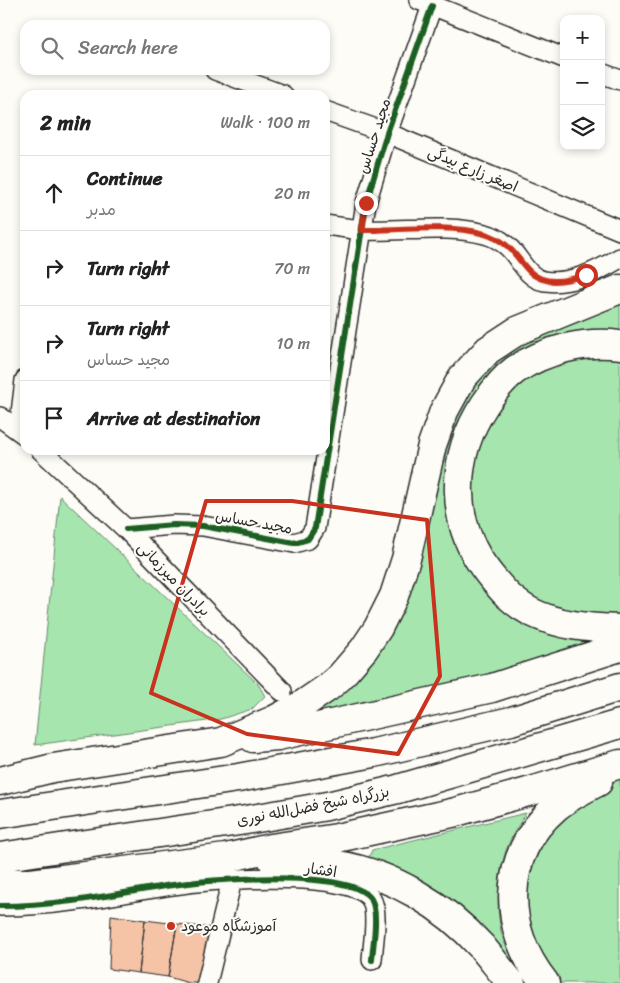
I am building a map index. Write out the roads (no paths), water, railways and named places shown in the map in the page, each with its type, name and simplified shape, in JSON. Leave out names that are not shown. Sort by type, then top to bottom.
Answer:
[{"type":"highway","points":[[221,742],[274,720],[302,705],[328,688],[364,649],[394,596],[406,559],[432,445],[444,411],[462,378],[488,350],[517,331],[620,289]]},
{"type":"highway","points":[[620,345],[602,343],[572,346],[542,356],[515,371],[493,391],[477,416],[465,443],[458,476],[459,507],[466,535],[481,564],[506,595],[532,612],[564,624],[594,628],[620,628]]},
{"type":"highway","points":[[0,782],[53,768],[221,742],[278,736],[492,688],[620,647]]},
{"type":"highway","points":[[0,814],[238,778],[374,753],[511,721],[620,687]]},
{"type":"highway","name":"بزرگراه شیخ فضل‌الله نوری","points":[[0,857],[327,806],[398,789],[620,724]]},
{"type":"highway","points":[[229,869],[271,848],[337,838],[452,813],[620,764]]},
{"type":"highway","points":[[545,983],[532,967],[522,948],[517,931],[513,904],[517,864],[526,843],[556,807],[578,792],[620,769]]},
{"type":"highway","points":[[0,883],[31,883],[314,861],[339,865],[391,881],[420,897],[452,919],[481,946],[511,983]]},
{"type":"street","points":[[426,3],[560,56]]},
{"type":"street","name":"مجید حساس","points":[[330,433],[366,203],[426,3]]},
{"type":"street","points":[[605,74],[620,80]]},
{"type":"street","points":[[229,75],[269,90]]},
{"type":"street","name":"اصغر زارع بیدگی","points":[[330,112],[387,133],[620,230]]},
{"type":"street","points":[[330,226],[362,230],[454,229],[485,234],[507,245],[529,272],[544,281],[572,280],[603,268],[620,258]]},
{"type":"street","points":[[0,417],[20,431]]},
{"type":"street","name":"برادران میرزمانی","points":[[46,455],[126,529],[282,691]]},
{"type":"street","name":"مجید حساس","points":[[126,529],[174,525],[203,526],[294,543],[308,539],[315,528],[327,455]]},
{"type":"street","points":[[207,983],[229,869]]},
{"type":"street","name":"افشار","points":[[0,906],[72,901],[195,882],[229,869],[329,882],[360,890],[371,899],[375,912],[372,960]]},
{"type":"place","name":"آموزشگاه موعود","points":[[171,926]]}]
